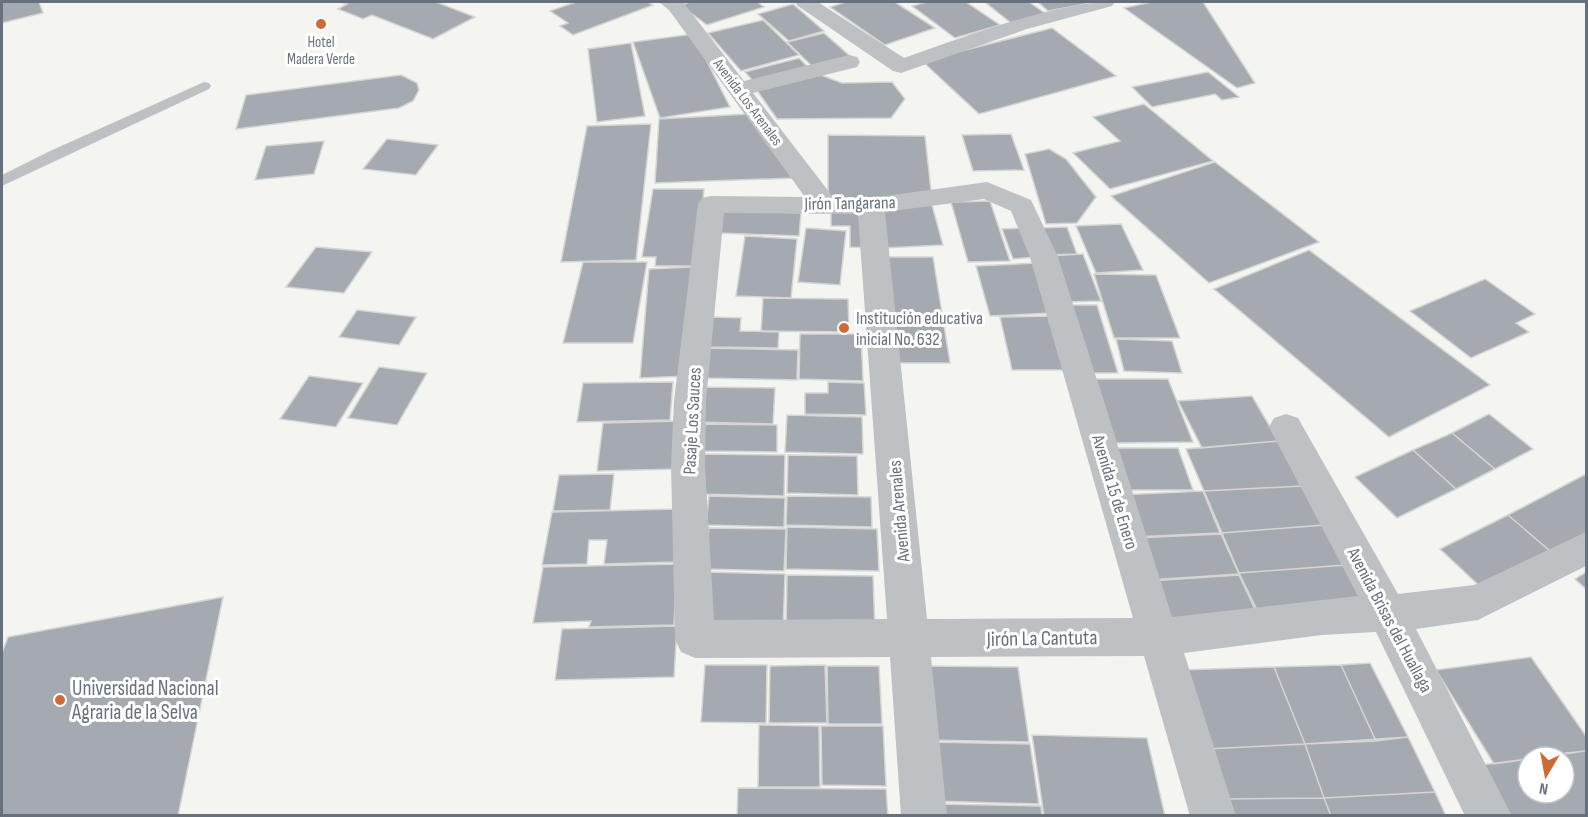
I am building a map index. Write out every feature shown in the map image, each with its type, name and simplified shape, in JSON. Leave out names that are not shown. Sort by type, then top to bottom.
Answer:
[{"type":"street","points":[[805,2],[901,66],[1020,25],[1105,2]]},
{"type":"street","name":"Avenida Los Arenales","points":[[676,3],[825,205]]},
{"type":"street","points":[[739,89],[849,62]]},
{"type":"street","name":"Jirón Tangarana","points":[[711,204],[871,206],[987,190]]},
{"type":"street","name":"Avenida 15 de Enero","points":[[987,190],[1022,206],[1044,257],[1213,816]]},
{"type":"street","name":"Pasaje Los Sauces","points":[[695,639],[688,465],[690,401],[711,204]]},
{"type":"street","name":"Avenida Arenales","points":[[871,206],[924,816]]},
{"type":"street","name":"Avenida Brisas del Huallaga","points":[[1286,427],[1388,614],[1489,816]]},
{"type":"street","name":"Jirón La Cantuta","points":[[695,639],[1159,637],[1322,617],[1388,614],[1478,602],[1587,548]]},
{"type":"lane","points":[[2,182],[55,154],[204,86]]},
{"type":"building","points":[[2,2],[39,2],[43,13],[2,23]]},
{"type":"building","points":[[340,2],[436,2],[475,17],[433,39],[372,15],[363,19],[338,9],[347,4]]},
{"type":"building","points":[[576,2],[648,2],[653,5],[573,35],[560,26],[568,23],[550,11]]},
{"type":"building","points":[[690,2],[757,2],[764,7],[707,25],[680,5]]},
{"type":"building","points":[[846,2],[895,2],[935,28],[885,45],[830,7]]},
{"type":"building","points":[[927,2],[966,2],[1000,25],[955,38],[912,6]]},
{"type":"building","points":[[1029,2],[1046,14],[1011,23],[986,3]]},
{"type":"building","points":[[1038,2],[1096,2],[1048,11]]},
{"type":"building","points":[[1152,2],[1203,2],[1255,83],[1237,88],[1124,8]]},
{"type":"building","points":[[793,4],[824,31],[789,41],[758,14]]},
{"type":"building","points":[[763,20],[799,55],[741,71],[708,33]]},
{"type":"building","points":[[1052,28],[1116,76],[979,114],[922,61]]},
{"type":"building","points":[[824,33],[851,57],[814,68],[787,42]]},
{"type":"building","points":[[693,34],[730,107],[660,118],[633,42]]},
{"type":"building","points":[[631,43],[645,116],[597,122],[588,49]]},
{"type":"building","points":[[799,58],[809,68],[754,82],[745,72]]},
{"type":"building","points":[[1208,72],[1239,97],[1222,100],[1215,94],[1152,107],[1132,87]]},
{"type":"building","points":[[401,75],[417,83],[419,90],[413,101],[399,108],[236,129],[246,95]]},
{"type":"building","points":[[821,75],[842,83],[892,82],[905,99],[891,118],[777,119],[756,89]]},
{"type":"building","points":[[1144,104],[1213,161],[1110,189],[1073,153],[1120,141],[1093,117]]},
{"type":"building","points":[[748,114],[794,178],[655,183],[659,119]]},
{"type":"building","points":[[651,124],[636,260],[561,262],[587,126]]},
{"type":"building","points":[[1011,134],[1024,170],[973,171],[962,135]]},
{"type":"building","points":[[828,135],[925,136],[931,191],[871,201],[828,200]]},
{"type":"building","points":[[387,139],[438,145],[416,175],[363,169]]},
{"type":"building","points":[[324,141],[314,174],[255,180],[266,146]]},
{"type":"building","points":[[1049,149],[1066,159],[1096,197],[1077,223],[1046,224],[1025,154]]},
{"type":"building","points":[[1215,162],[1319,242],[1209,283],[1111,196]]},
{"type":"building","points":[[653,189],[704,189],[697,266],[655,266],[656,257],[642,257]]},
{"type":"building","points":[[990,201],[1010,261],[968,262],[951,202]]},
{"type":"building","points":[[932,205],[943,245],[883,248],[875,208]]},
{"type":"building","points":[[831,206],[870,207],[870,248],[850,247],[850,226],[831,226]]},
{"type":"building","points":[[723,210],[801,213],[799,236],[719,233]]},
{"type":"building","points":[[1121,224],[1143,270],[1096,273],[1076,226]]},
{"type":"building","points":[[1067,227],[1077,254],[1047,255],[1038,228]]},
{"type":"building","points":[[806,228],[846,231],[840,285],[798,282]]},
{"type":"building","points":[[1025,228],[1036,257],[1013,259],[1002,229]]},
{"type":"building","points":[[745,236],[797,239],[791,298],[736,296]]},
{"type":"building","points":[[316,247],[372,252],[344,293],[286,287]]},
{"type":"building","points":[[1309,250],[1490,385],[1389,437],[1214,289]]},
{"type":"building","points":[[1083,254],[1101,301],[1064,302],[1048,256]]},
{"type":"building","points":[[882,257],[933,257],[950,363],[894,363]]},
{"type":"building","points":[[583,262],[647,262],[633,343],[563,343]]},
{"type":"building","points":[[1036,263],[1054,313],[990,316],[976,266]]},
{"type":"building","points":[[692,267],[688,376],[640,378],[649,269]]},
{"type":"building","points":[[1094,274],[1156,275],[1180,338],[1114,338]]},
{"type":"building","points":[[1485,279],[1535,314],[1516,323],[1529,332],[1471,358],[1410,311]]},
{"type":"building","points":[[763,298],[848,299],[849,332],[761,331]]},
{"type":"building","points":[[1066,305],[1097,305],[1118,373],[1084,373]]},
{"type":"building","points":[[357,310],[416,317],[399,345],[339,337]]},
{"type":"building","points":[[1051,316],[1067,370],[1012,370],[1000,317]]},
{"type":"building","points":[[712,317],[741,318],[740,331],[779,332],[778,348],[709,347]]},
{"type":"building","points":[[800,334],[861,334],[863,381],[799,379]]},
{"type":"building","points":[[1116,339],[1172,341],[1182,373],[1124,371]]},
{"type":"building","points":[[707,348],[798,350],[797,380],[704,378]]},
{"type":"building","points":[[379,367],[427,373],[397,425],[348,418]]},
{"type":"building","points":[[309,376],[363,383],[336,427],[280,419]]},
{"type":"building","points":[[1096,379],[1168,379],[1193,442],[1116,443]]},
{"type":"building","points":[[673,382],[670,420],[577,422],[583,383]]},
{"type":"building","points":[[828,382],[864,383],[866,415],[805,414],[805,393],[828,393]]},
{"type":"building","points":[[696,387],[775,388],[773,424],[692,422]]},
{"type":"building","points":[[1252,396],[1278,441],[1202,448],[1178,401]]},
{"type":"building","points":[[1489,414],[1533,449],[1495,469],[1452,433]]},
{"type":"building","points":[[787,415],[862,417],[863,454],[785,452]]},
{"type":"building","points":[[681,421],[678,469],[597,471],[603,423]]},
{"type":"building","points":[[705,424],[777,425],[777,452],[701,451]]},
{"type":"building","points":[[1452,433],[1495,469],[1456,489],[1413,450]]},
{"type":"building","points":[[1278,441],[1302,486],[1204,491],[1186,449]]},
{"type":"building","points":[[1109,448],[1178,448],[1193,490],[1122,490]]},
{"type":"building","points":[[1413,450],[1456,489],[1397,518],[1355,477]]},
{"type":"building","points":[[697,454],[785,455],[784,496],[692,494]]},
{"type":"building","points":[[788,455],[857,456],[858,495],[787,493]]},
{"type":"building","points":[[614,474],[610,510],[553,511],[559,475]]},
{"type":"building","points":[[1586,474],[1586,539],[1556,556],[1508,515]]},
{"type":"building","points":[[1302,486],[1324,525],[1222,533],[1204,491]]},
{"type":"building","points":[[1203,491],[1220,533],[1134,537],[1119,495]]},
{"type":"building","points":[[709,496],[785,498],[784,527],[706,525]]},
{"type":"building","points":[[787,496],[871,497],[872,527],[786,525]]},
{"type":"building","points":[[679,509],[675,562],[604,564],[607,540],[589,540],[587,564],[542,565],[552,512]]},
{"type":"building","points":[[1508,515],[1556,556],[1487,593],[1440,549]]},
{"type":"building","points":[[1324,525],[1345,565],[1239,573],[1222,533]]},
{"type":"building","points":[[787,527],[877,529],[879,571],[786,569]]},
{"type":"building","points":[[709,528],[786,529],[784,571],[704,569]]},
{"type":"building","points":[[1221,534],[1239,574],[1149,580],[1134,538]]},
{"type":"building","points":[[677,564],[674,625],[589,627],[591,621],[533,623],[543,567]]},
{"type":"building","points":[[1345,565],[1369,608],[1261,618],[1239,573]]},
{"type":"building","points":[[705,572],[785,574],[783,631],[700,629]]},
{"type":"building","points":[[1586,572],[1586,589],[1575,579]]},
{"type":"building","points":[[787,575],[873,576],[875,631],[786,630]]},
{"type":"building","points":[[1239,575],[1260,620],[1165,626],[1149,581]]},
{"type":"building","name":"Universidad Nacional Agraria de la Selva","points":[[223,597],[178,816],[2,816],[2,653],[8,637]]},
{"type":"building","points":[[677,626],[674,677],[555,680],[562,629]]},
{"type":"building","points":[[1531,657],[1586,736],[1586,751],[1576,752],[1576,745],[1516,745],[1516,761],[1494,764],[1436,670]]},
{"type":"building","points":[[1370,663],[1408,737],[1376,741],[1341,665]]},
{"type":"building","points":[[705,665],[767,665],[766,723],[701,722]]},
{"type":"building","points":[[825,665],[827,723],[769,723],[770,666]]},
{"type":"building","points":[[1341,665],[1376,741],[1305,744],[1274,667]]},
{"type":"building","points":[[827,666],[879,666],[882,724],[828,724]]},
{"type":"building","points":[[921,666],[1018,667],[1029,742],[927,740]]},
{"type":"building","points":[[1274,667],[1305,744],[1206,749],[1181,670]]},
{"type":"building","points":[[759,725],[819,726],[820,787],[758,787]]},
{"type":"building","points":[[821,726],[883,726],[886,786],[822,785]]},
{"type":"building","points":[[1032,735],[1147,738],[1165,816],[1044,816]]},
{"type":"building","points":[[1408,737],[1435,792],[1324,798],[1305,744]]},
{"type":"building","points":[[928,742],[1030,744],[1039,804],[932,801]]},
{"type":"building","points":[[1305,744],[1324,798],[1222,799],[1206,749]]},
{"type":"building","points":[[1586,751],[1586,816],[1510,816],[1480,765],[1516,760],[1516,805],[1576,805],[1576,752]]},
{"type":"building","points":[[738,788],[886,789],[888,816],[737,816]]},
{"type":"building","points":[[1435,792],[1446,816],[1331,816],[1324,798]]},
{"type":"building","points":[[1324,798],[1331,816],[1227,816],[1222,799]]},
{"type":"building","points":[[936,804],[1041,806],[1042,816],[937,816]]},
{"type":"place","name":"Hotel Madera Verde","points":[[321,24]]},
{"type":"place","name":"Institución educativa inicial No. 632","points":[[844,328]]},
{"type":"place","name":"Universidad Nacional Agraria de la Selva","points":[[60,700]]}]
